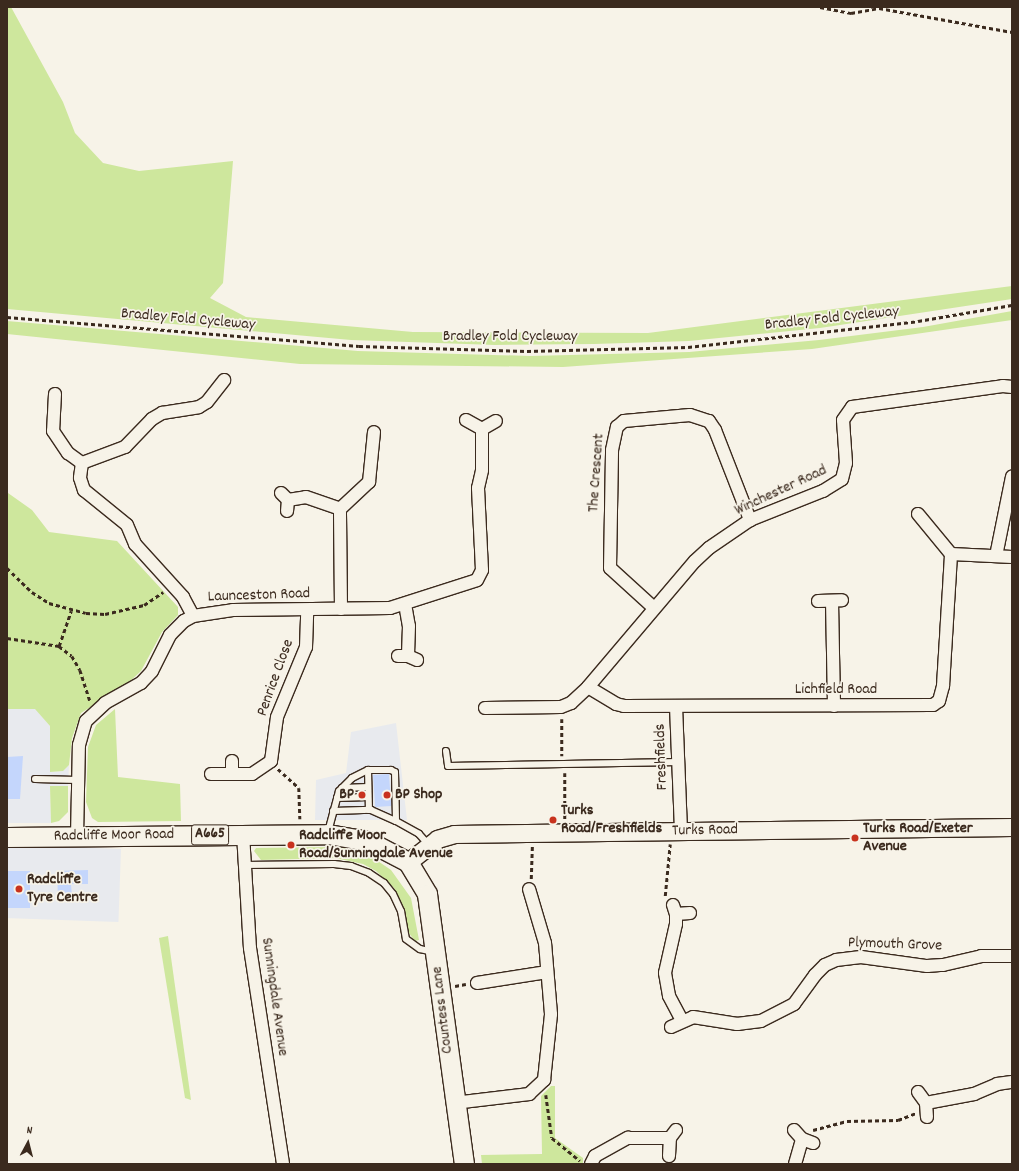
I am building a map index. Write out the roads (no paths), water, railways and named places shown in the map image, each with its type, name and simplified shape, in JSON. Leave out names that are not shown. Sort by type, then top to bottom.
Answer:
[{"type":"main road","name":"Radcliffe Moor Road","points":[[7,837],[300,833],[328,834],[368,841],[408,862]]},
{"type":"main road","name":"Countess Lane","points":[[408,862],[428,894],[437,953],[454,1102],[464,1164]]},
{"type":"street","points":[[82,463],[125,447],[152,419],[162,413],[199,407],[215,400],[224,380]]},
{"type":"street","name":"Winchester Road","points":[[485,708],[561,707],[570,703],[588,687],[695,561],[750,520],[823,491],[842,479],[846,462],[843,420],[852,407],[1012,387]]},
{"type":"street","points":[[58,401],[53,431],[68,453],[82,463]]},
{"type":"street","name":"The Crescent","points":[[654,608],[610,568],[612,450],[617,426],[624,421],[690,415],[709,421],[715,430],[750,520]]},
{"type":"street","points":[[466,420],[482,428],[496,421]]},
{"type":"street","name":"Launceston Road","points":[[77,837],[78,780],[82,731],[94,712],[141,683],[152,671],[177,627],[193,616],[233,610],[377,609],[405,604],[455,585],[474,583],[480,576],[482,559],[478,488],[482,470],[482,428]]},
{"type":"street","points":[[341,609],[340,509],[369,482],[367,452],[374,432]]},
{"type":"street","points":[[82,463],[80,478],[84,490],[127,525],[135,544],[183,597],[193,616]]},
{"type":"street","points":[[996,556],[1012,477]]},
{"type":"street","points":[[285,501],[306,497],[340,509]]},
{"type":"street","points":[[918,514],[951,554],[1012,557]]},
{"type":"street","name":"Lichfield Road","points":[[588,687],[616,704],[624,706],[924,706],[939,701],[943,686],[951,554]]},
{"type":"street","points":[[818,601],[837,600],[834,706]]},
{"type":"street","points":[[405,604],[409,626],[408,658]]},
{"type":"street","name":"Penrice Close","points":[[232,774],[252,774],[271,761],[277,717],[306,647],[307,610]]},
{"type":"street","name":"Freshfields","points":[[676,706],[679,762],[676,831]]},
{"type":"street","points":[[210,774],[232,774],[232,761]]},
{"type":"street","name":"Turks Road","points":[[408,862],[437,839],[454,834],[1012,827]]},
{"type":"street","name":"Sunningdale Avenue","points":[[243,834],[250,948],[283,1164]]},
{"type":"street","points":[[454,1102],[529,1094],[539,1087],[544,1080],[547,1068],[551,1030],[545,944],[540,905],[529,889]]},
{"type":"street","points":[[682,1020],[669,996],[665,973],[674,910],[690,913]]},
{"type":"street","name":"Plymouth Grove","points":[[671,1027],[682,1020],[704,1017],[737,1024],[761,1021],[794,1004],[825,965],[843,958],[861,957],[927,966],[943,965],[981,956],[1012,956]]},
{"type":"street","points":[[476,983],[495,976],[547,972]]},
{"type":"street","points":[[918,1092],[927,1110],[997,1084],[1012,1082]]},
{"type":"street","points":[[591,1163],[595,1156],[628,1138],[673,1134],[669,1156]]},
{"type":"street","points":[[795,1164],[803,1137]]},
{"type":"lane","points":[[446,751],[448,766],[679,762]]},
{"type":"lane","points":[[368,770],[369,810]]},
{"type":"lane","points":[[328,834],[333,811],[342,788],[352,778],[368,770],[391,770],[395,772],[396,821]]},
{"type":"lane","points":[[35,779],[78,780]]},
{"type":"lane","points":[[342,788],[368,787]]},
{"type":"lane","points":[[337,798],[368,797]]},
{"type":"lane","points":[[333,811],[369,810],[396,821],[419,834],[429,845]]},
{"type":"lane","points":[[244,865],[334,864],[351,866],[369,873],[384,883],[393,894],[401,911],[406,939],[420,949],[437,953]]},
{"type":"place","name":"BP","points":[[362,795]]},
{"type":"place","name":"BP Shop","points":[[387,795]]},
{"type":"place","name":"Turks Road/Freshfields","points":[[553,820]]},
{"type":"place","name":"Turks Road/Exeter Avenue","points":[[855,838]]},
{"type":"place","name":"Radcliffe Moor Road/Sunningdale Avenue","points":[[291,845]]},
{"type":"place","name":"Radcliffe Tyre Centre","points":[[19,889]]}]
